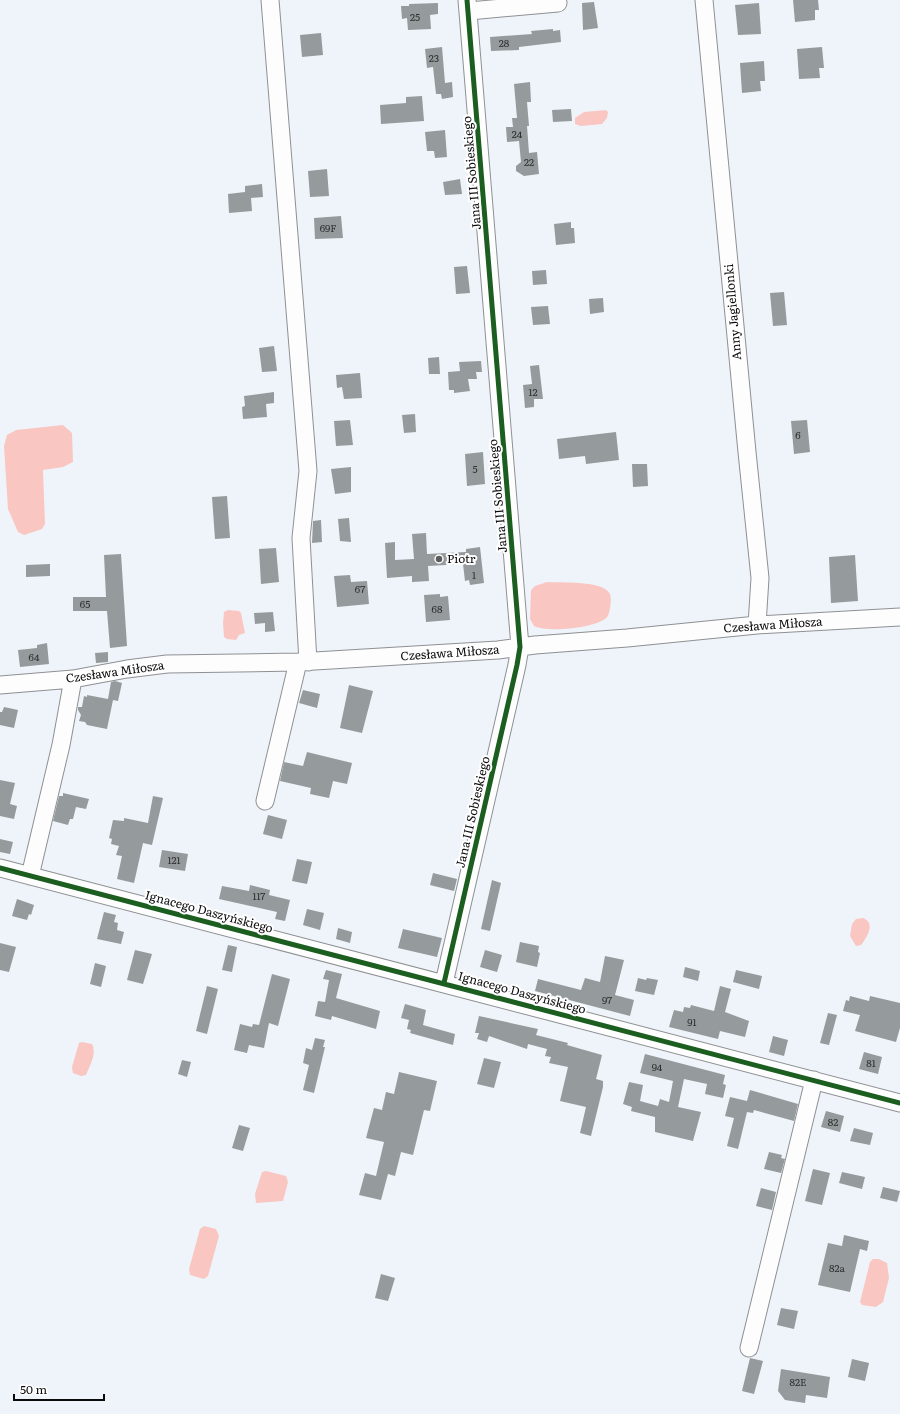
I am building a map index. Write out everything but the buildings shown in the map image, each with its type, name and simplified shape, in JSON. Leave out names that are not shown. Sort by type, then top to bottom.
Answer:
[{"type":"street","points":[[265,801],[303,662],[301,538],[308,471],[270,0]]},
{"type":"street","name":"Anny Jagiellonki","points":[[704,0],[760,578],[757,625]]},
{"type":"street","points":[[468,6],[558,3]]},
{"type":"street","name":"Jana III Sobieskiego","points":[[444,983],[516,673],[520,647],[468,6]]},
{"type":"street","name":"Czesława Miłosza","points":[[0,685],[73,679],[127,668],[168,664],[303,662],[498,650],[757,625],[900,617]]},
{"type":"street","points":[[30,876],[61,745],[73,679]]},
{"type":"street","name":"Ignacego Daszyńskiego","points":[[0,868],[900,1103]]},
{"type":"street","points":[[749,1348],[814,1080]]},
{"type":"shaded area","points":[[606,110],[608,112],[607,118],[602,124],[581,126],[575,124],[575,118],[584,112]]},
{"type":"shaded area","points":[[63,425],[72,433],[73,462],[63,467],[43,470],[45,524],[42,529],[24,535],[18,532],[8,509],[4,446],[7,435],[16,430]]},
{"type":"shaded area","points":[[547,582],[581,583],[599,586],[610,594],[611,599],[608,616],[595,624],[573,628],[550,629],[534,626],[530,619],[531,590],[535,586]]},
{"type":"shaded area","points":[[228,610],[239,611],[241,613],[245,633],[239,635],[236,640],[227,639],[224,637],[224,612]]},
{"type":"shaded area","points":[[863,918],[867,920],[870,927],[866,938],[861,945],[856,946],[850,936],[852,924],[856,919]]},
{"type":"shaded area","points":[[82,1042],[92,1044],[94,1052],[86,1075],[81,1076],[73,1073],[72,1067],[79,1043]]},
{"type":"shaded area","points":[[266,1171],[286,1176],[288,1182],[283,1201],[256,1203],[255,1194],[262,1172]]},
{"type":"shaded area","points":[[204,1226],[216,1229],[219,1236],[208,1276],[204,1279],[190,1275],[189,1269],[200,1229]]},
{"type":"shaded area","points":[[873,1259],[879,1259],[887,1263],[889,1278],[883,1302],[876,1307],[862,1305],[860,1302],[870,1262]]},
{"type":"cycle path","points":[[444,983],[520,647],[467,0]]},
{"type":"cycle path","points":[[0,868],[900,1103]]},
{"type":"place","name":"Piotr","points":[[439,559]]}]
